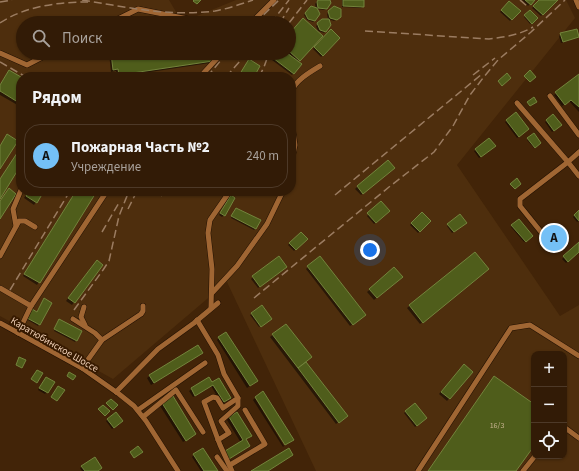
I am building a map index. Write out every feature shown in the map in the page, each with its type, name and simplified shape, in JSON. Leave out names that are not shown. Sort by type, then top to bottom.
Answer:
[{"type":"street","points":[[258,16],[274,0]]},
{"type":"street","points":[[576,0],[579,7]]},
{"type":"street","points":[[124,16],[138,9],[173,16]]},
{"type":"street","points":[[0,52],[16,60]]},
{"type":"street","points":[[17,60],[27,65],[37,60]]},
{"type":"street","points":[[205,72],[216,60]]},
{"type":"street","points":[[296,85],[320,66]]},
{"type":"street","points":[[550,96],[579,135]]},
{"type":"street","points":[[517,103],[579,176]]},
{"type":"street","points":[[541,232],[520,206],[520,200],[579,152]]},
{"type":"street","points":[[16,226],[13,209],[18,196]]},
{"type":"street","points":[[18,333],[31,306],[104,196]]},
{"type":"street","points":[[211,308],[212,269],[208,233],[210,220],[227,196]]},
{"type":"street","points":[[212,293],[237,266],[267,224],[281,196]]},
{"type":"street","points":[[0,256],[19,221],[25,221],[35,227]]},
{"type":"street","points":[[0,288],[31,306]]},
{"type":"street","points":[[116,392],[158,349],[218,303]]},
{"type":"street","points":[[82,368],[102,340],[141,314],[143,311],[143,306]]},
{"type":"street","points":[[84,308],[81,317],[82,322],[87,327]]},
{"type":"street","points":[[73,319],[87,327],[102,340]]},
{"type":"street","points":[[197,320],[218,355],[224,374],[238,398],[238,406],[222,420],[229,433],[218,440]]},
{"type":"street","name":"Каратюбинское Шоссе","points":[[0,323],[82,368],[134,406],[178,471]]},
{"type":"street","points":[[418,471],[511,328],[530,325],[579,356]]},
{"type":"street","points":[[138,410],[204,363]]},
{"type":"street","points":[[142,417],[176,390],[202,432]]},
{"type":"street","points":[[232,471],[218,440],[204,402],[213,397],[217,398],[223,408],[238,398]]},
{"type":"street","points":[[230,465],[265,444],[245,410]]},
{"type":"street","points":[[567,429],[579,438]]},
{"type":"street","points":[[217,457],[227,471]]},
{"type":"street","points":[[523,471],[533,459]]},
{"type":"shaded area","points":[[0,0],[169,0],[178,16],[16,16],[16,60],[296,60],[296,16],[197,16],[236,0],[566,0],[575,18],[457,165],[560,316],[579,305],[579,471],[316,471],[227,282],[113,379],[0,316]]},
{"type":"building","points":[[201,0],[197,4],[193,1]]},
{"type":"building","points":[[318,0],[330,0],[331,3],[327,9],[318,8]]},
{"type":"building","points":[[343,0],[364,0],[364,7],[343,6]]},
{"type":"building","points":[[525,0],[535,0],[531,5]]},
{"type":"building","points":[[539,0],[558,0],[543,15],[533,6]]},
{"type":"building","points":[[509,1],[521,11],[512,20],[501,10]]},
{"type":"building","points":[[311,6],[317,8],[320,14],[315,21],[308,19],[305,13]]},
{"type":"building","points":[[334,6],[341,9],[341,17],[337,20],[330,18],[328,11]]},
{"type":"building","points":[[530,10],[538,18],[532,24],[524,15]]},
{"type":"building","points":[[303,18],[323,36],[300,61],[296,57],[296,26]]},
{"type":"building","points":[[322,19],[329,19],[331,25],[326,32],[320,30],[317,23]]},
{"type":"building","points":[[331,29],[340,38],[323,56],[314,47]]},
{"type":"building","points":[[577,29],[579,37],[563,42],[560,33]]},
{"type":"building","points":[[112,60],[213,61],[139,72],[118,72],[118,69],[113,70]]},
{"type":"building","points":[[248,60],[260,66],[257,72],[241,72]]},
{"type":"building","points":[[276,60],[296,60],[302,64],[296,72],[291,72]]},
{"type":"building","points":[[9,70],[16,74],[16,101],[0,91],[0,85]]},
{"type":"building","points":[[530,70],[536,77],[530,82],[524,76]]},
{"type":"building","points":[[507,73],[511,78],[502,86],[498,81]]},
{"type":"building","points":[[579,74],[579,107],[571,100],[565,105],[555,92]]},
{"type":"building","points":[[534,97],[537,102],[530,106],[527,102]]},
{"type":"building","points":[[516,112],[529,129],[519,137],[506,120]]},
{"type":"building","points":[[553,114],[562,125],[554,131],[546,120]]},
{"type":"building","points":[[534,133],[541,143],[535,148],[527,138]]},
{"type":"building","points":[[7,134],[16,140],[16,144],[0,169],[0,146]]},
{"type":"building","points":[[489,138],[496,146],[481,157],[475,149]]},
{"type":"building","points":[[16,155],[16,173],[0,199],[0,179]]},
{"type":"building","points":[[388,160],[395,168],[363,194],[357,186]]},
{"type":"building","points":[[517,178],[521,184],[515,189],[510,184]]},
{"type":"building","points":[[9,188],[16,194],[0,219],[0,201]]},
{"type":"building","points":[[26,196],[41,196],[37,203]]},
{"type":"building","points":[[73,196],[94,196],[40,283],[24,274]]},
{"type":"building","points":[[230,196],[235,198],[225,216],[220,213]]},
{"type":"building","points":[[381,201],[390,211],[376,223],[367,213]]},
{"type":"building","points":[[236,208],[261,220],[256,229],[231,216]]},
{"type":"building","points":[[579,210],[579,221],[574,215]]},
{"type":"building","points":[[422,212],[431,221],[420,232],[411,223]]},
{"type":"building","points":[[460,214],[467,223],[454,232],[447,224]]},
{"type":"building","points":[[519,219],[533,236],[526,242],[511,225]]},
{"type":"building","points":[[557,228],[564,236],[549,248],[544,241],[545,238],[553,233]]},
{"type":"building","points":[[301,232],[308,239],[296,250],[289,243]]},
{"type":"building","points":[[579,242],[579,252],[568,262],[563,256]]},
{"type":"building","points":[[475,252],[489,269],[423,323],[409,305]]},
{"type":"building","points":[[279,256],[287,267],[260,287],[252,276]]},
{"type":"building","points":[[320,256],[366,315],[353,325],[307,266]]},
{"type":"building","points":[[97,260],[103,265],[75,303],[68,298]]},
{"type":"building","points":[[394,267],[403,277],[377,298],[369,289]]},
{"type":"building","points":[[44,298],[52,303],[40,325],[27,318],[32,309],[37,312]]},
{"type":"building","points":[[262,305],[272,319],[261,327],[251,313]]},
{"type":"building","points":[[59,319],[82,331],[77,341],[54,329]]},
{"type":"building","points":[[286,324],[312,357],[298,368],[272,334]]},
{"type":"building","points":[[226,332],[258,381],[250,386],[218,337]]},
{"type":"building","points":[[198,345],[203,353],[154,383],[149,375]]},
{"type":"building","points":[[19,357],[26,360],[22,368],[16,365]]},
{"type":"building","points":[[306,362],[348,416],[339,423],[298,368]]},
{"type":"building","points":[[464,364],[473,372],[450,399],[441,392]]},
{"type":"building","points":[[37,370],[43,373],[37,383],[31,379]]},
{"type":"building","points":[[69,372],[76,376],[73,380],[67,376]]},
{"type":"building","points":[[494,376],[531,402],[531,450],[516,471],[428,471]]},
{"type":"building","points":[[46,377],[55,382],[48,393],[39,388]]},
{"type":"building","points":[[209,377],[212,382],[219,378],[231,398],[224,402],[213,385],[195,396],[191,388]]},
{"type":"building","points":[[58,386],[65,390],[57,401],[51,397]]},
{"type":"building","points":[[263,391],[294,440],[285,445],[255,397]]},
{"type":"building","points":[[173,396],[196,434],[186,441],[162,403]]},
{"type":"building","points":[[111,399],[118,405],[113,410],[106,403]]},
{"type":"building","points":[[415,403],[427,418],[417,426],[405,411]]},
{"type":"building","points":[[103,405],[110,411],[105,416],[98,409]]},
{"type":"building","points":[[116,412],[123,421],[114,428],[107,419]]},
{"type":"building","points":[[237,412],[252,436],[246,439],[250,446],[229,459],[225,451],[243,440],[229,417]]},
{"type":"building","points":[[138,446],[143,452],[134,458],[130,452]]},
{"type":"building","points":[[203,448],[218,471],[204,471],[193,454]]},
{"type":"building","points":[[289,448],[293,455],[268,471],[251,471]]},
{"type":"building","points":[[95,457],[102,468],[98,471],[85,471],[81,466]]},
{"type":"railway","points":[[0,2],[12,0]]},
{"type":"railway","points":[[82,0],[132,8],[181,13],[215,11],[253,0]]},
{"type":"railway","points":[[262,16],[279,0]]},
{"type":"railway","points":[[276,16],[289,0]]},
{"type":"railway","points":[[294,16],[307,0]]},
{"type":"railway","points":[[520,0],[527,6]]},
{"type":"railway","points":[[254,298],[434,152],[453,126],[470,95],[498,60],[565,0]]},
{"type":"railway","points":[[0,23],[10,17],[42,6],[88,2]]},
{"type":"railway","points":[[284,16],[289,8]]},
{"type":"railway","points":[[365,31],[489,39],[517,34],[533,27]]},
{"type":"railway","points":[[473,75],[495,58]]},
{"type":"railway","points":[[211,72],[221,60]]},
{"type":"railway","points":[[230,72],[241,60]]},
{"type":"railway","points":[[262,72],[266,60]]},
{"type":"railway","points":[[0,62],[17,72]]},
{"type":"railway","points":[[335,195],[482,74]]},
{"type":"railway","points":[[10,290],[67,196]]},
{"type":"railway","points":[[74,310],[109,261],[119,216],[127,196]]},
{"type":"railway","points":[[128,209],[134,196]]},
{"type":"railway","points":[[102,232],[120,201]]},
{"type":"place","name":"Пожарная Часть №2","points":[[554,238]]}]
